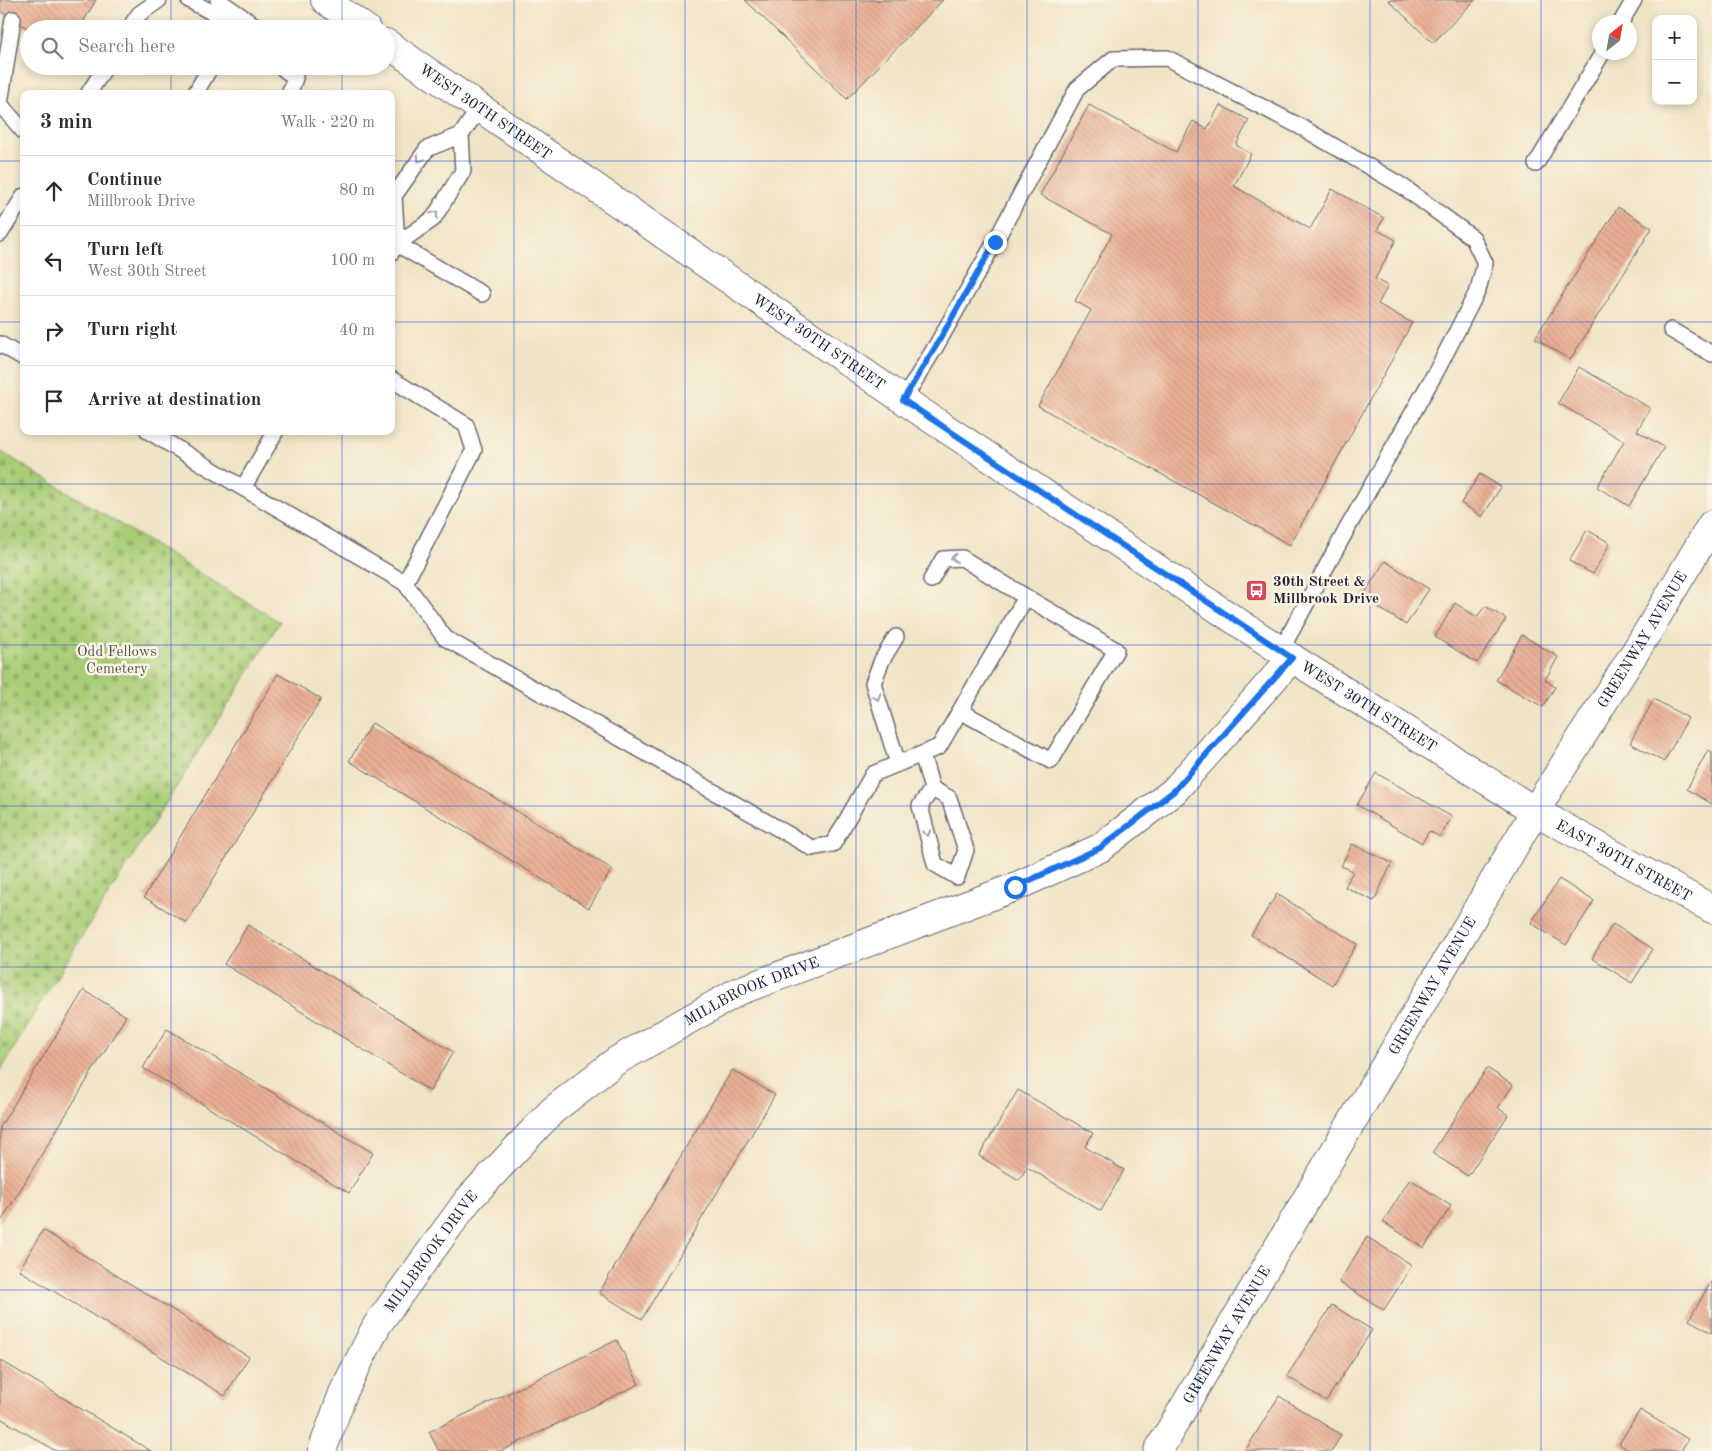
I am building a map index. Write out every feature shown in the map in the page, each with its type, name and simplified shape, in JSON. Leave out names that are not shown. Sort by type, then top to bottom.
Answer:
[{"type":"street","points":[[325,0],[353,20]]},
{"type":"street","name":"WEST 30TH STREET","points":[[395,49],[903,400],[1286,654],[1535,811]]},
{"type":"street","name":"GREENWAY AVENUE","points":[[1158,1451],[1535,811],[1647,633],[1712,524]]},
{"type":"street","name":"MILLBROOK DRIVE","points":[[322,1451],[343,1393],[377,1325],[468,1200],[552,1112],[616,1061],[739,990],[962,891],[1015,887],[1100,848],[1174,791],[1286,654]]},
{"type":"street","name":"EAST 30TH STREET","points":[[1535,811],[1712,909]]},
{"type":"lane","points":[[135,20],[139,14],[159,0]]},
{"type":"lane","points":[[189,0],[222,20]]},
{"type":"lane","points":[[218,0],[247,20]]},
{"type":"lane","points":[[1625,15],[1634,0]]},
{"type":"lane","points":[[14,19],[0,104],[20,127]]},
{"type":"lane","points":[[903,400],[995,242],[1077,89],[1113,59],[1167,58],[1301,127],[1402,186],[1472,238],[1485,263],[1478,290],[1437,370],[1348,526],[1286,654]]},
{"type":"lane","points":[[1536,164],[1598,60]]},
{"type":"lane","points":[[91,90],[100,75]]},
{"type":"lane","points":[[197,90],[206,75]]},
{"type":"lane","points":[[291,90],[296,78],[294,75]]},
{"type":"lane","points":[[395,195],[427,149],[461,135],[480,107]]},
{"type":"lane","points":[[395,247],[433,219],[463,171],[461,135]]},
{"type":"lane","points":[[0,234],[20,202]]},
{"type":"lane","points":[[395,249],[482,294]]},
{"type":"lane","points":[[1671,330],[1712,354]]},
{"type":"lane","points":[[0,344],[20,356]]},
{"type":"lane","points":[[395,381],[466,425],[474,450],[404,583]]},
{"type":"lane","points":[[155,435],[404,583],[445,638],[812,848],[833,844],[873,774],[939,747],[1026,596]]},
{"type":"lane","points":[[243,488],[274,435]]},
{"type":"lane","points":[[931,580],[943,559],[962,558],[1116,650],[1051,761],[960,710]]},
{"type":"lane","points":[[896,637],[882,660],[873,683],[898,764]]},
{"type":"lane","points":[[922,754],[932,789],[949,798],[966,850],[962,891]]},
{"type":"lane","points":[[932,789],[920,806],[935,864],[962,891]]},
{"type":"green space","name":"Odd Fellows Cemetery","points":[[0,451],[280,622],[44,997],[0,1072]]},
{"type":"building","points":[[0,0],[96,0],[84,20],[20,20],[20,23],[0,11]]},
{"type":"building","points":[[745,0],[943,0],[847,99]]},
{"type":"building","points":[[1388,0],[1475,0],[1433,43]]},
{"type":"building","points":[[1089,105],[1176,152],[1193,121],[1207,129],[1220,105],[1249,120],[1236,145],[1251,154],[1234,186],[1310,229],[1332,189],[1384,218],[1377,230],[1396,240],[1375,279],[1388,286],[1378,304],[1412,323],[1290,545],[1038,406],[1091,310],[1075,301],[1112,234],[1040,195]]},
{"type":"building","points":[[1618,207],[1652,228],[1570,360],[1535,338]]},
{"type":"building","points":[[1579,367],[1650,408],[1637,431],[1664,447],[1629,506],[1597,487],[1624,441],[1558,403]]},
{"type":"building","points":[[1480,474],[1501,487],[1482,517],[1461,503]]},
{"type":"building","points":[[1587,530],[1610,543],[1593,574],[1569,561]]},
{"type":"building","points":[[1385,561],[1429,589],[1406,625],[1362,597]]},
{"type":"building","points":[[1455,603],[1477,617],[1485,606],[1506,619],[1477,663],[1435,637]]},
{"type":"building","points":[[1522,635],[1558,657],[1545,680],[1555,687],[1543,707],[1496,680]]},
{"type":"building","points":[[278,674],[321,699],[187,923],[144,897]]},
{"type":"building","points":[[1654,699],[1688,718],[1664,762],[1630,743]]},
{"type":"building","points":[[372,723],[612,869],[589,908],[349,761]]},
{"type":"building","points":[[1708,750],[1712,752],[1712,804],[1687,789]]},
{"type":"building","points":[[1376,773],[1452,817],[1440,837],[1429,831],[1422,843],[1357,805]]},
{"type":"building","points":[[1352,844],[1392,863],[1374,901],[1345,887],[1353,871],[1341,866]]},
{"type":"building","points":[[1559,879],[1594,901],[1566,945],[1531,923]]},
{"type":"building","points":[[1277,894],[1357,944],[1332,985],[1251,935]]},
{"type":"building","points":[[1613,924],[1653,949],[1632,983],[1592,958]]},
{"type":"building","points":[[248,925],[453,1052],[430,1091],[224,964]]},
{"type":"building","points":[[84,990],[126,1016],[0,1223],[0,1127]]},
{"type":"building","points":[[167,1029],[373,1153],[349,1193],[143,1068]]},
{"type":"building","points":[[1487,1068],[1513,1085],[1498,1108],[1508,1115],[1468,1176],[1432,1153]]},
{"type":"building","points":[[732,1070],[775,1095],[642,1319],[599,1293]]},
{"type":"building","points":[[1018,1090],[1093,1133],[1085,1147],[1124,1170],[1101,1211],[1027,1167],[1019,1180],[979,1156]]},
{"type":"building","points":[[1410,1179],[1451,1206],[1424,1248],[1383,1222]]},
{"type":"building","points":[[43,1230],[249,1357],[225,1396],[19,1270]]},
{"type":"building","points":[[1367,1237],[1412,1265],[1384,1310],[1339,1282]]},
{"type":"building","points":[[1712,1280],[1712,1333],[1689,1320]]},
{"type":"building","points":[[1332,1305],[1372,1330],[1326,1401],[1287,1376]]},
{"type":"building","points":[[617,1340],[639,1384],[501,1451],[439,1451],[429,1432]]},
{"type":"building","points":[[0,1360],[151,1451],[56,1451],[0,1418]]},
{"type":"building","points":[[1279,1396],[1341,1435],[1332,1451],[1245,1451]]},
{"type":"building","points":[[1640,1410],[1688,1439],[1681,1451],[1630,1451],[1619,1444]]},
{"type":"place","name":"30th Street & Millbrook Drive","points":[[1257,590]]},
{"type":"route","points":[[995,242],[903,400],[1292,658],[1174,791],[1100,848],[1015,887]]}]
